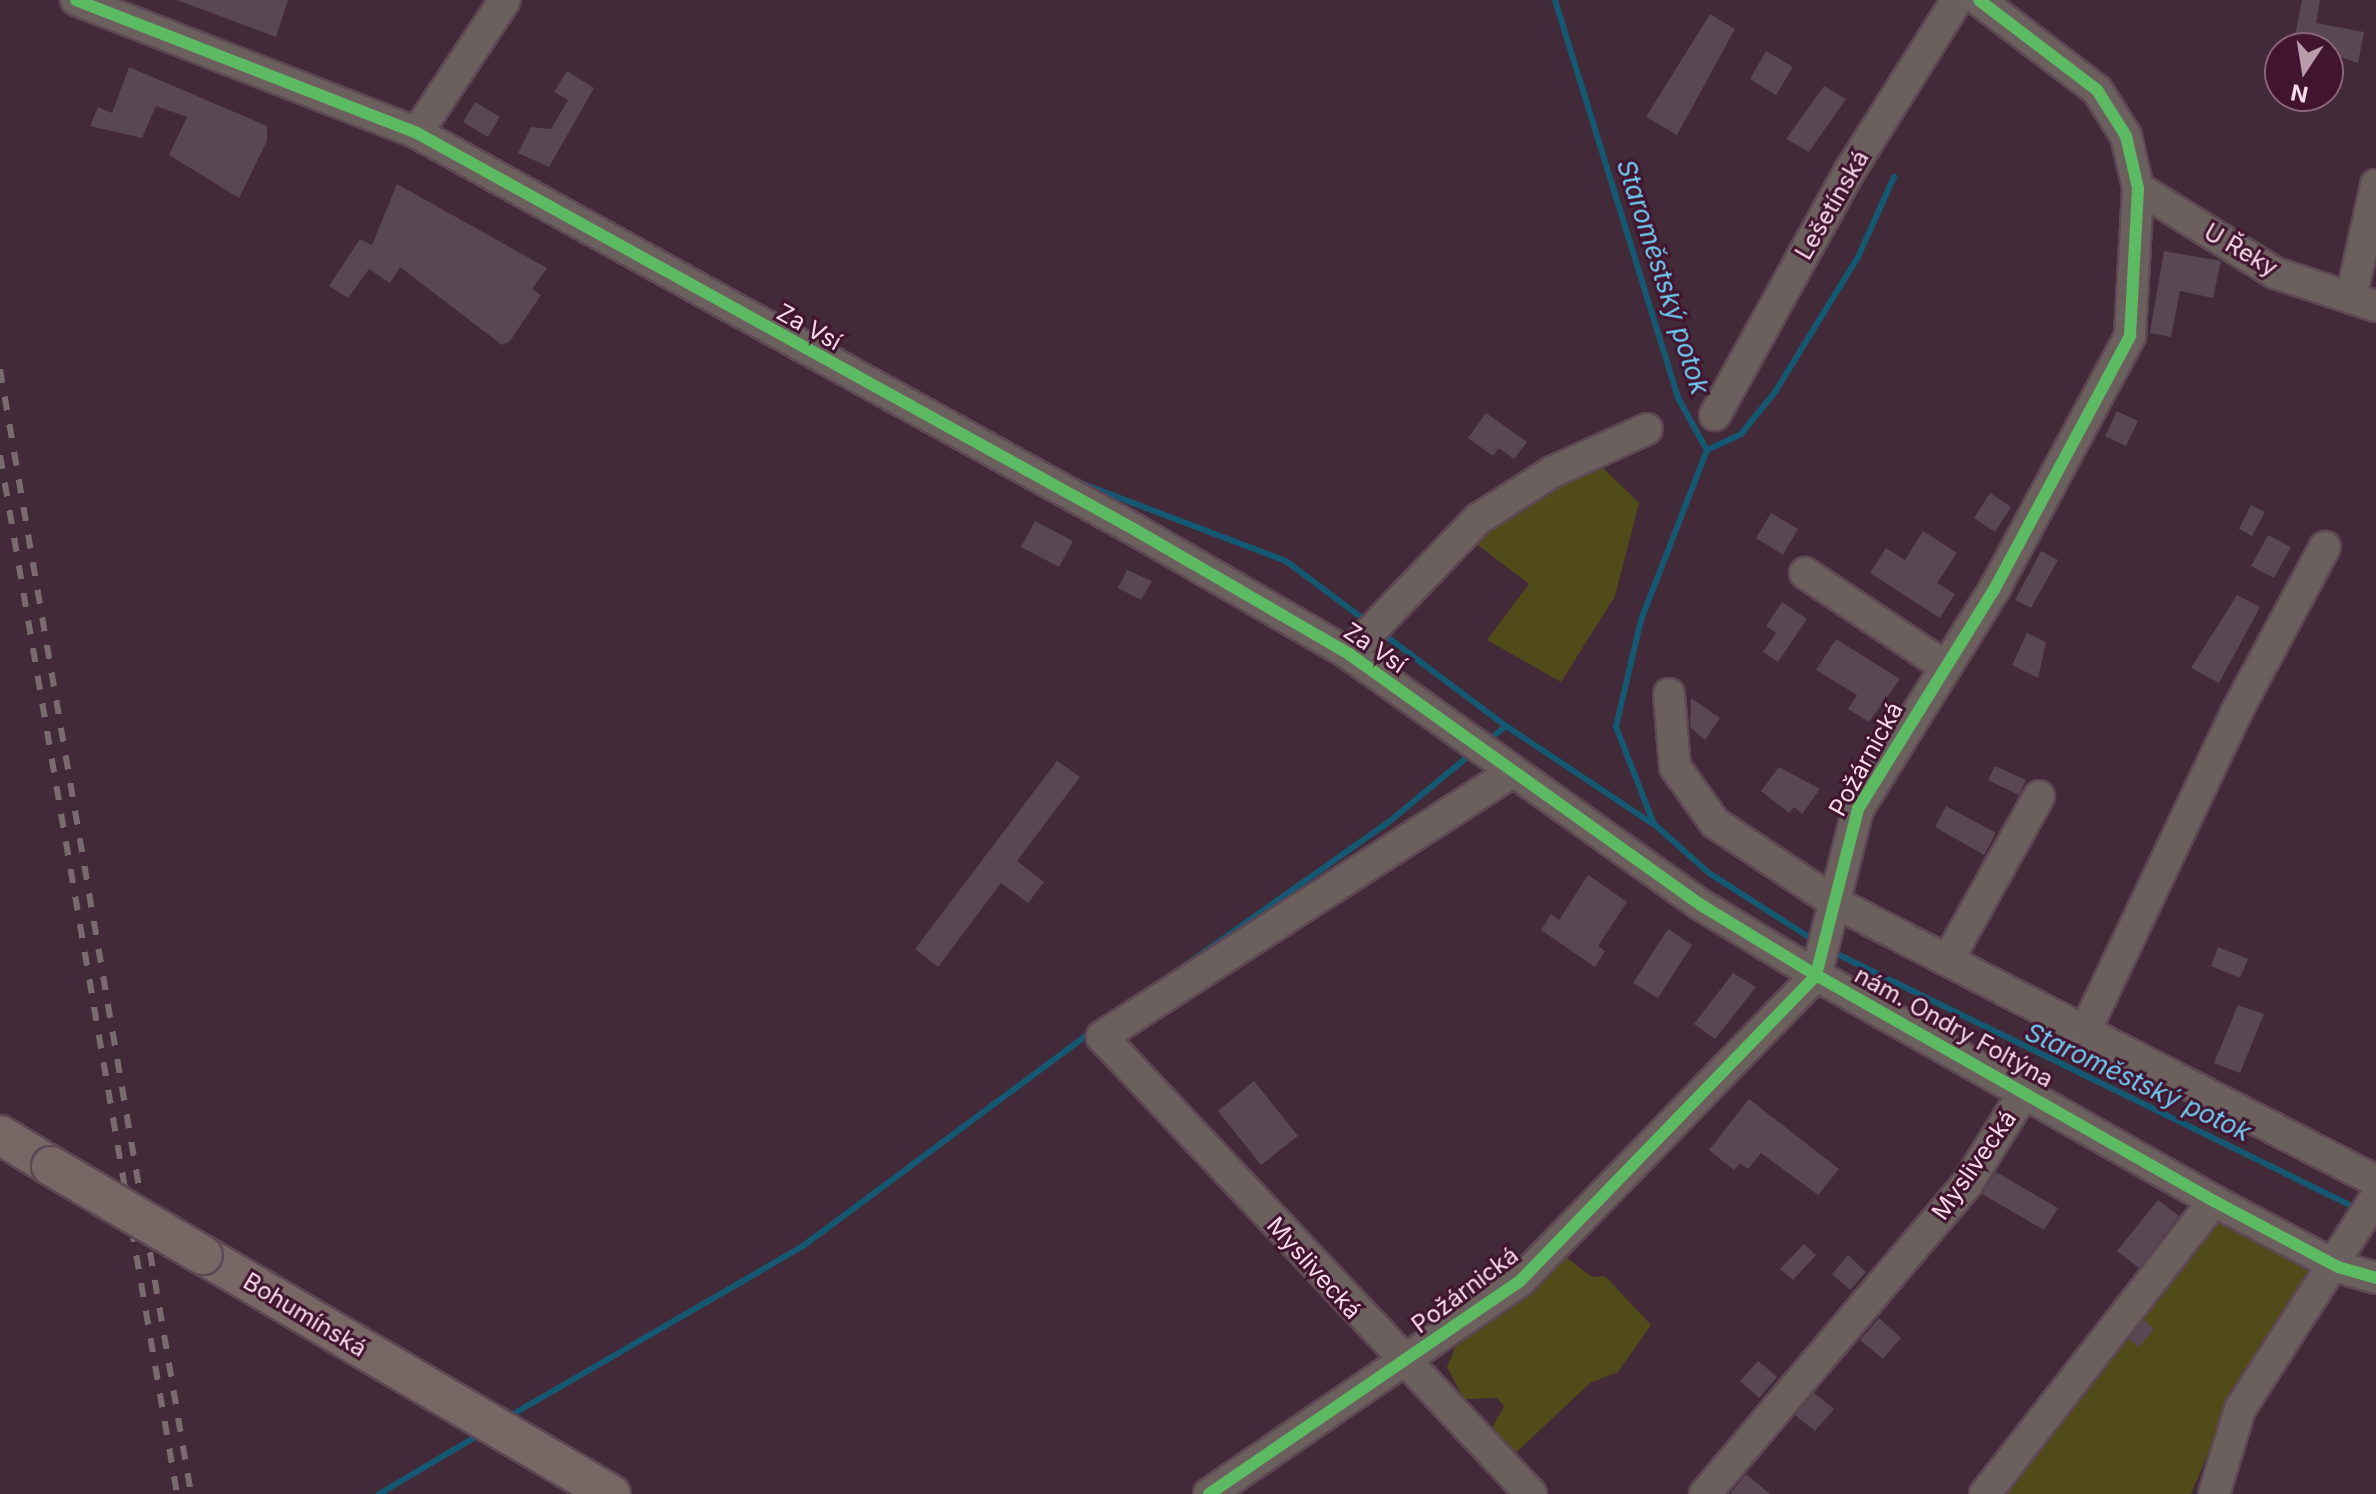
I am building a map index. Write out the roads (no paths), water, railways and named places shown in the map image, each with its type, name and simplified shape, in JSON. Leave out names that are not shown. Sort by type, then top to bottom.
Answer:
[{"type":"main road","name":"Bohumínská","points":[[0,1135],[611,1494]]},
{"type":"street","name":"Za Vsí","points":[[76,0],[417,133],[1349,654],[1500,764]]},
{"type":"street","points":[[417,133],[505,0]]},
{"type":"street","name":"Lešetínská","points":[[1715,415],[1851,169],[1957,0]]},
{"type":"street","points":[[1979,0],[2097,90],[2126,136],[2138,188]]},
{"type":"street","name":"U Řeky","points":[[2138,188],[2275,273],[2363,302],[2376,185]]},
{"type":"street","name":"Požárnická","points":[[1209,1494],[1519,1282],[1822,954],[1836,903],[1839,864],[1858,809],[1946,667],[2096,410],[2130,336],[2138,188]]},
{"type":"street","name":"Za Vsí","points":[[1349,654],[1478,519],[1552,472],[1647,429]]},
{"type":"street","points":[[2087,1027],[2238,709],[2325,547]]},
{"type":"street","points":[[1805,573],[1946,667]]},
{"type":"street","points":[[1669,694],[1675,767],[1715,823],[1836,903],[2087,1027],[2373,1199],[2338,1267],[2240,1409],[2214,1494]]},
{"type":"street","name":"nám. Ondry Foltýna","points":[[1500,764],[1822,954],[2025,1091],[2214,1201],[2338,1267],[2376,1278]]},
{"type":"street","name":"Myslivecká","points":[[1500,764],[1102,1037],[1402,1364],[1531,1494]]},
{"type":"street","points":[[1949,958],[2039,796]]},
{"type":"street","name":"Myslivecká","points":[[1705,1494],[1967,1184],[2025,1091]]},
{"type":"street","points":[[1985,1494],[2214,1201]]},
{"type":"waterway","name":"Staroměstský potok","points":[[1555,0],[1678,398],[1707,450],[1641,620],[1616,727],[1654,824],[1709,873],[1815,941]]},
{"type":"waterway","points":[[1707,450],[1741,434],[1775,392],[1858,257],[1894,177]]},
{"type":"waterway","points":[[1078,482],[1286,561],[1365,620]]},
{"type":"waterway","points":[[1382,633],[1506,726]]},
{"type":"waterway","points":[[1491,738],[1506,726],[1653,824]]},
{"type":"waterway","points":[[1176,972],[1390,821],[1465,759]]},
{"type":"waterway","name":"Staroměstský potok","points":[[1831,951],[2356,1208]]},
{"type":"waterway","points":[[515,1413],[803,1246],[1095,1029]]},
{"type":"waterway","points":[[379,1494],[482,1433]]},
{"type":"railway","points":[[0,369],[191,1494]]},
{"type":"railway","points":[[0,455],[177,1494]]}]
